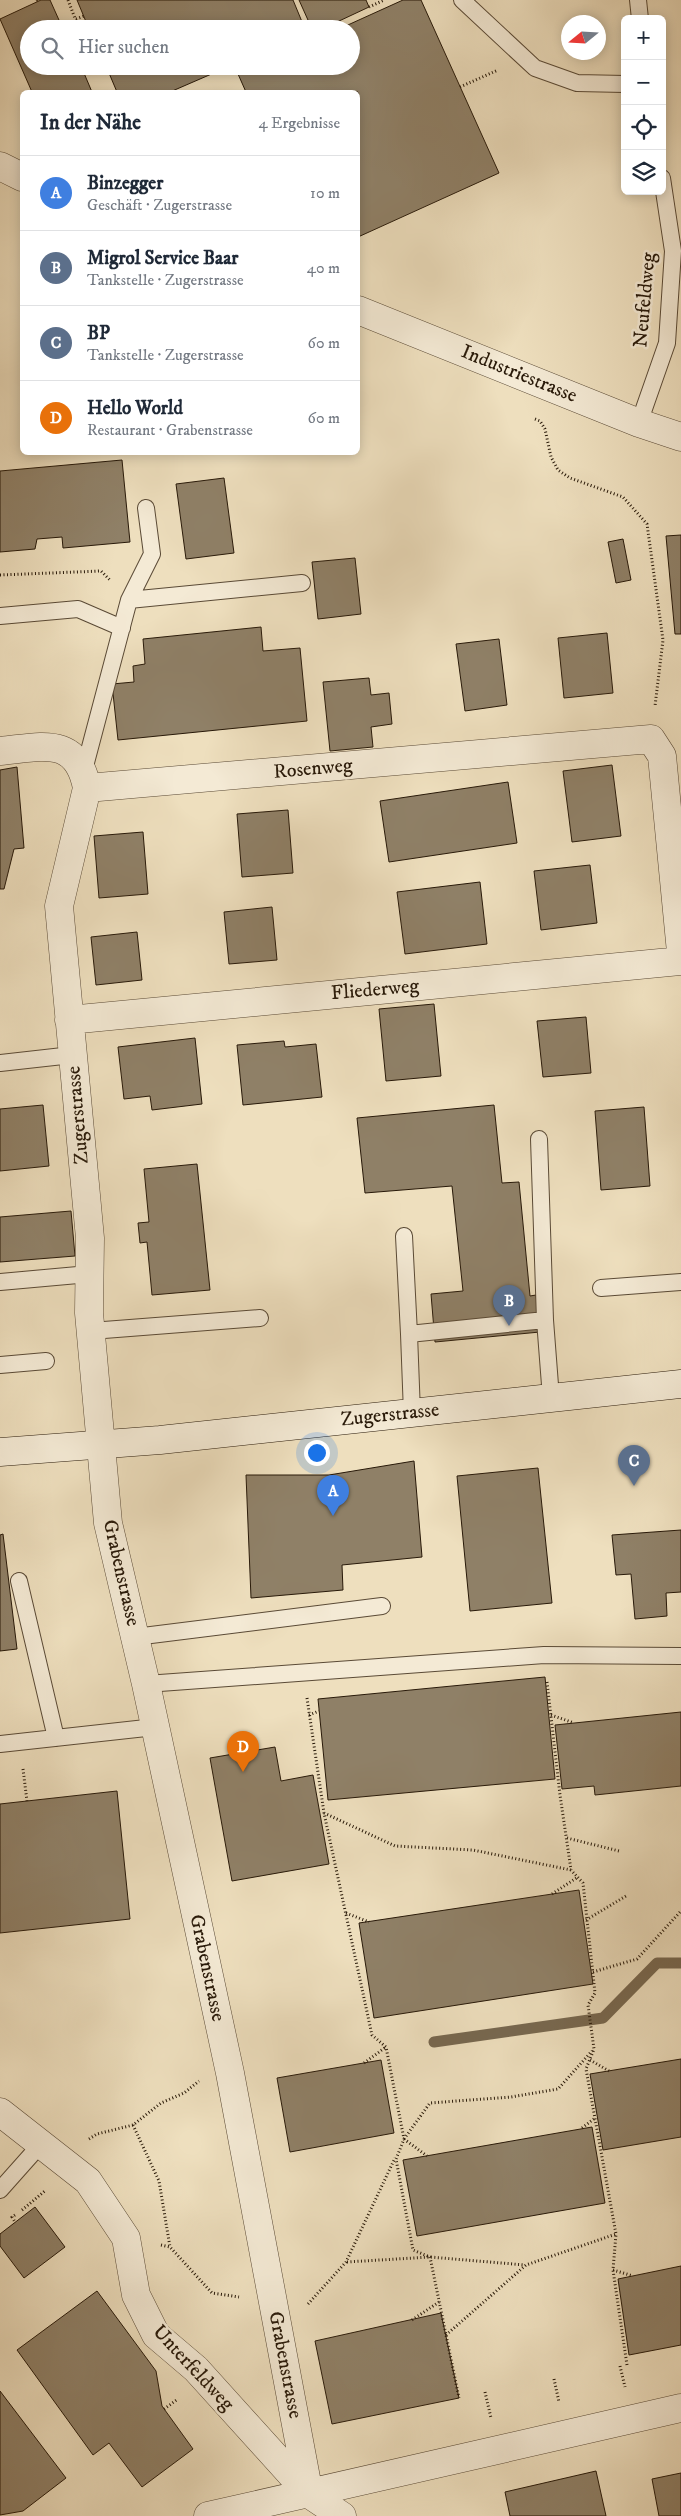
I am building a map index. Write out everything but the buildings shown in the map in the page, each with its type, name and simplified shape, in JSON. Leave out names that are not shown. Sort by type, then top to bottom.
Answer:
[{"type":"street","points":[[0,166],[20,175]]},
{"type":"street","name":"Industriestrasse","points":[[360,311],[639,423],[681,438]]},
{"type":"street","points":[[651,739],[662,756],[681,952]]},
{"type":"street","name":"Rosenweg","points":[[85,779],[651,739]]},
{"type":"street","points":[[0,751],[53,746],[68,751],[85,779]]},
{"type":"street","name":"Zugerstrasse","points":[[85,779],[59,906],[90,1238],[91,1331],[99,1444]]},
{"type":"street","name":"Fliederweg","points":[[69,1020],[681,961]]},
{"type":"street","name":"Zugerstrasse","points":[[0,1452],[160,1440],[681,1384]]},
{"type":"street","name":"Grabenstrasse","points":[[99,1444],[108,1523],[146,1684],[230,2073],[309,2494]]},
{"type":"street","name":"Unterfeldweg","points":[[0,2112],[88,2181],[126,2238],[136,2296],[156,2335],[196,2369],[309,2494],[342,2516]]},
{"type":"street","points":[[208,2516],[681,2408]]},
{"type":"lane","points":[[462,0],[535,68],[577,83],[621,84]]},
{"type":"lane","points":[[638,0],[640,15]]},
{"type":"lane","name":"Neufeldweg","points":[[639,423],[667,343],[672,251],[664,195]]},
{"type":"lane","points":[[85,779],[130,600],[152,554],[146,508]]},
{"type":"lane","points":[[130,600],[302,583]]},
{"type":"lane","points":[[0,616],[78,608],[122,628]]},
{"type":"lane","points":[[0,1063],[72,1055]]},
{"type":"lane","points":[[539,1139],[544,1320],[551,1398]]},
{"type":"lane","points":[[404,1236],[412,1413]]},
{"type":"lane","points":[[0,1282],[89,1274]]},
{"type":"lane","points":[[601,1288],[681,1282]]},
{"type":"lane","points":[[91,1331],[260,1318]]},
{"type":"lane","points":[[409,1334],[544,1320]]},
{"type":"lane","points":[[0,1365],[46,1361]]},
{"type":"lane","points":[[19,1581],[56,1738]]},
{"type":"lane","points":[[135,1637],[382,1606]]},
{"type":"lane","points":[[146,1684],[544,1655],[681,1656]]},
{"type":"lane","points":[[0,1744],[155,1727]]},
{"type":"lane","points":[[0,2190],[51,2153]]},
{"type":"path","points":[[68,0],[76,19],[84,16]]},
{"type":"path","points":[[370,7],[384,0]]},
{"type":"path","points":[[460,87],[503,68]]},
{"type":"path","points":[[531,418],[540,422],[545,429],[550,457],[558,470],[570,478],[624,496],[647,524],[662,640],[651,739]]},
{"type":"path","points":[[0,575],[101,572],[130,600]]},
{"type":"path","points":[[544,1655],[560,1795],[571,1870]]},
{"type":"path","points":[[303,1674],[324,1813],[372,2035],[386,2047],[404,2139],[396,2159],[413,2250],[430,2257]]},
{"type":"path","points":[[309,1715],[319,1711]]},
{"type":"path","points":[[551,1715],[574,1723]]},
{"type":"path","points":[[22,1764],[27,1801]]},
{"type":"path","points":[[316,1794],[321,1792]]},
{"type":"path","points":[[324,1813],[395,1846],[473,1850],[571,1870],[583,1883],[595,1993],[588,2005],[594,2049],[586,2070],[616,2234],[613,2270],[627,2365]]},
{"type":"path","points":[[567,1838],[619,1851]]},
{"type":"path","points":[[552,1894],[578,1877]]},
{"type":"path","points":[[586,1920],[626,1896]]},
{"type":"path","points":[[593,1972],[636,1959],[680,1911]]},
{"type":"path","points":[[346,1912],[369,1922]]},
{"type":"path","points":[[364,2062],[386,2047]]},
{"type":"path","points":[[308,2304],[346,2262],[404,2139],[430,2104],[510,2097],[558,2089],[594,2049]]},
{"type":"path","points":[[590,2060],[609,2071]]},
{"type":"path","points":[[51,2153],[97,2134],[133,2125],[161,2103],[184,2093],[199,2081],[205,2080]]},
{"type":"path","points":[[582,2128],[595,2118]]},
{"type":"path","points":[[133,2125],[159,2181],[170,2247],[212,2293],[239,2297],[245,2296]]},
{"type":"path","points":[[404,2139],[428,2156]]},
{"type":"path","points":[[12,2217],[15,2222]]},
{"type":"path","points":[[446,2335],[526,2265],[616,2234]]},
{"type":"path","points":[[126,2238],[170,2247]]},
{"type":"path","points":[[430,2257],[459,2398]]},
{"type":"path","points":[[346,2262],[430,2257],[526,2265]]},
{"type":"path","points":[[613,2270],[632,2276]]},
{"type":"path","points":[[412,2320],[439,2302]]},
{"type":"waterway","points":[[434,2042],[603,2018],[657,1963],[681,1963]]},
{"type":"place","name":"Migrol Service Baar","points":[[509,1326]]},
{"type":"place","name":"BP","points":[[634,1486]]},
{"type":"place","name":"Binzegger","points":[[333,1516]]},
{"type":"place","name":"Hello World","points":[[243,1772]]}]
